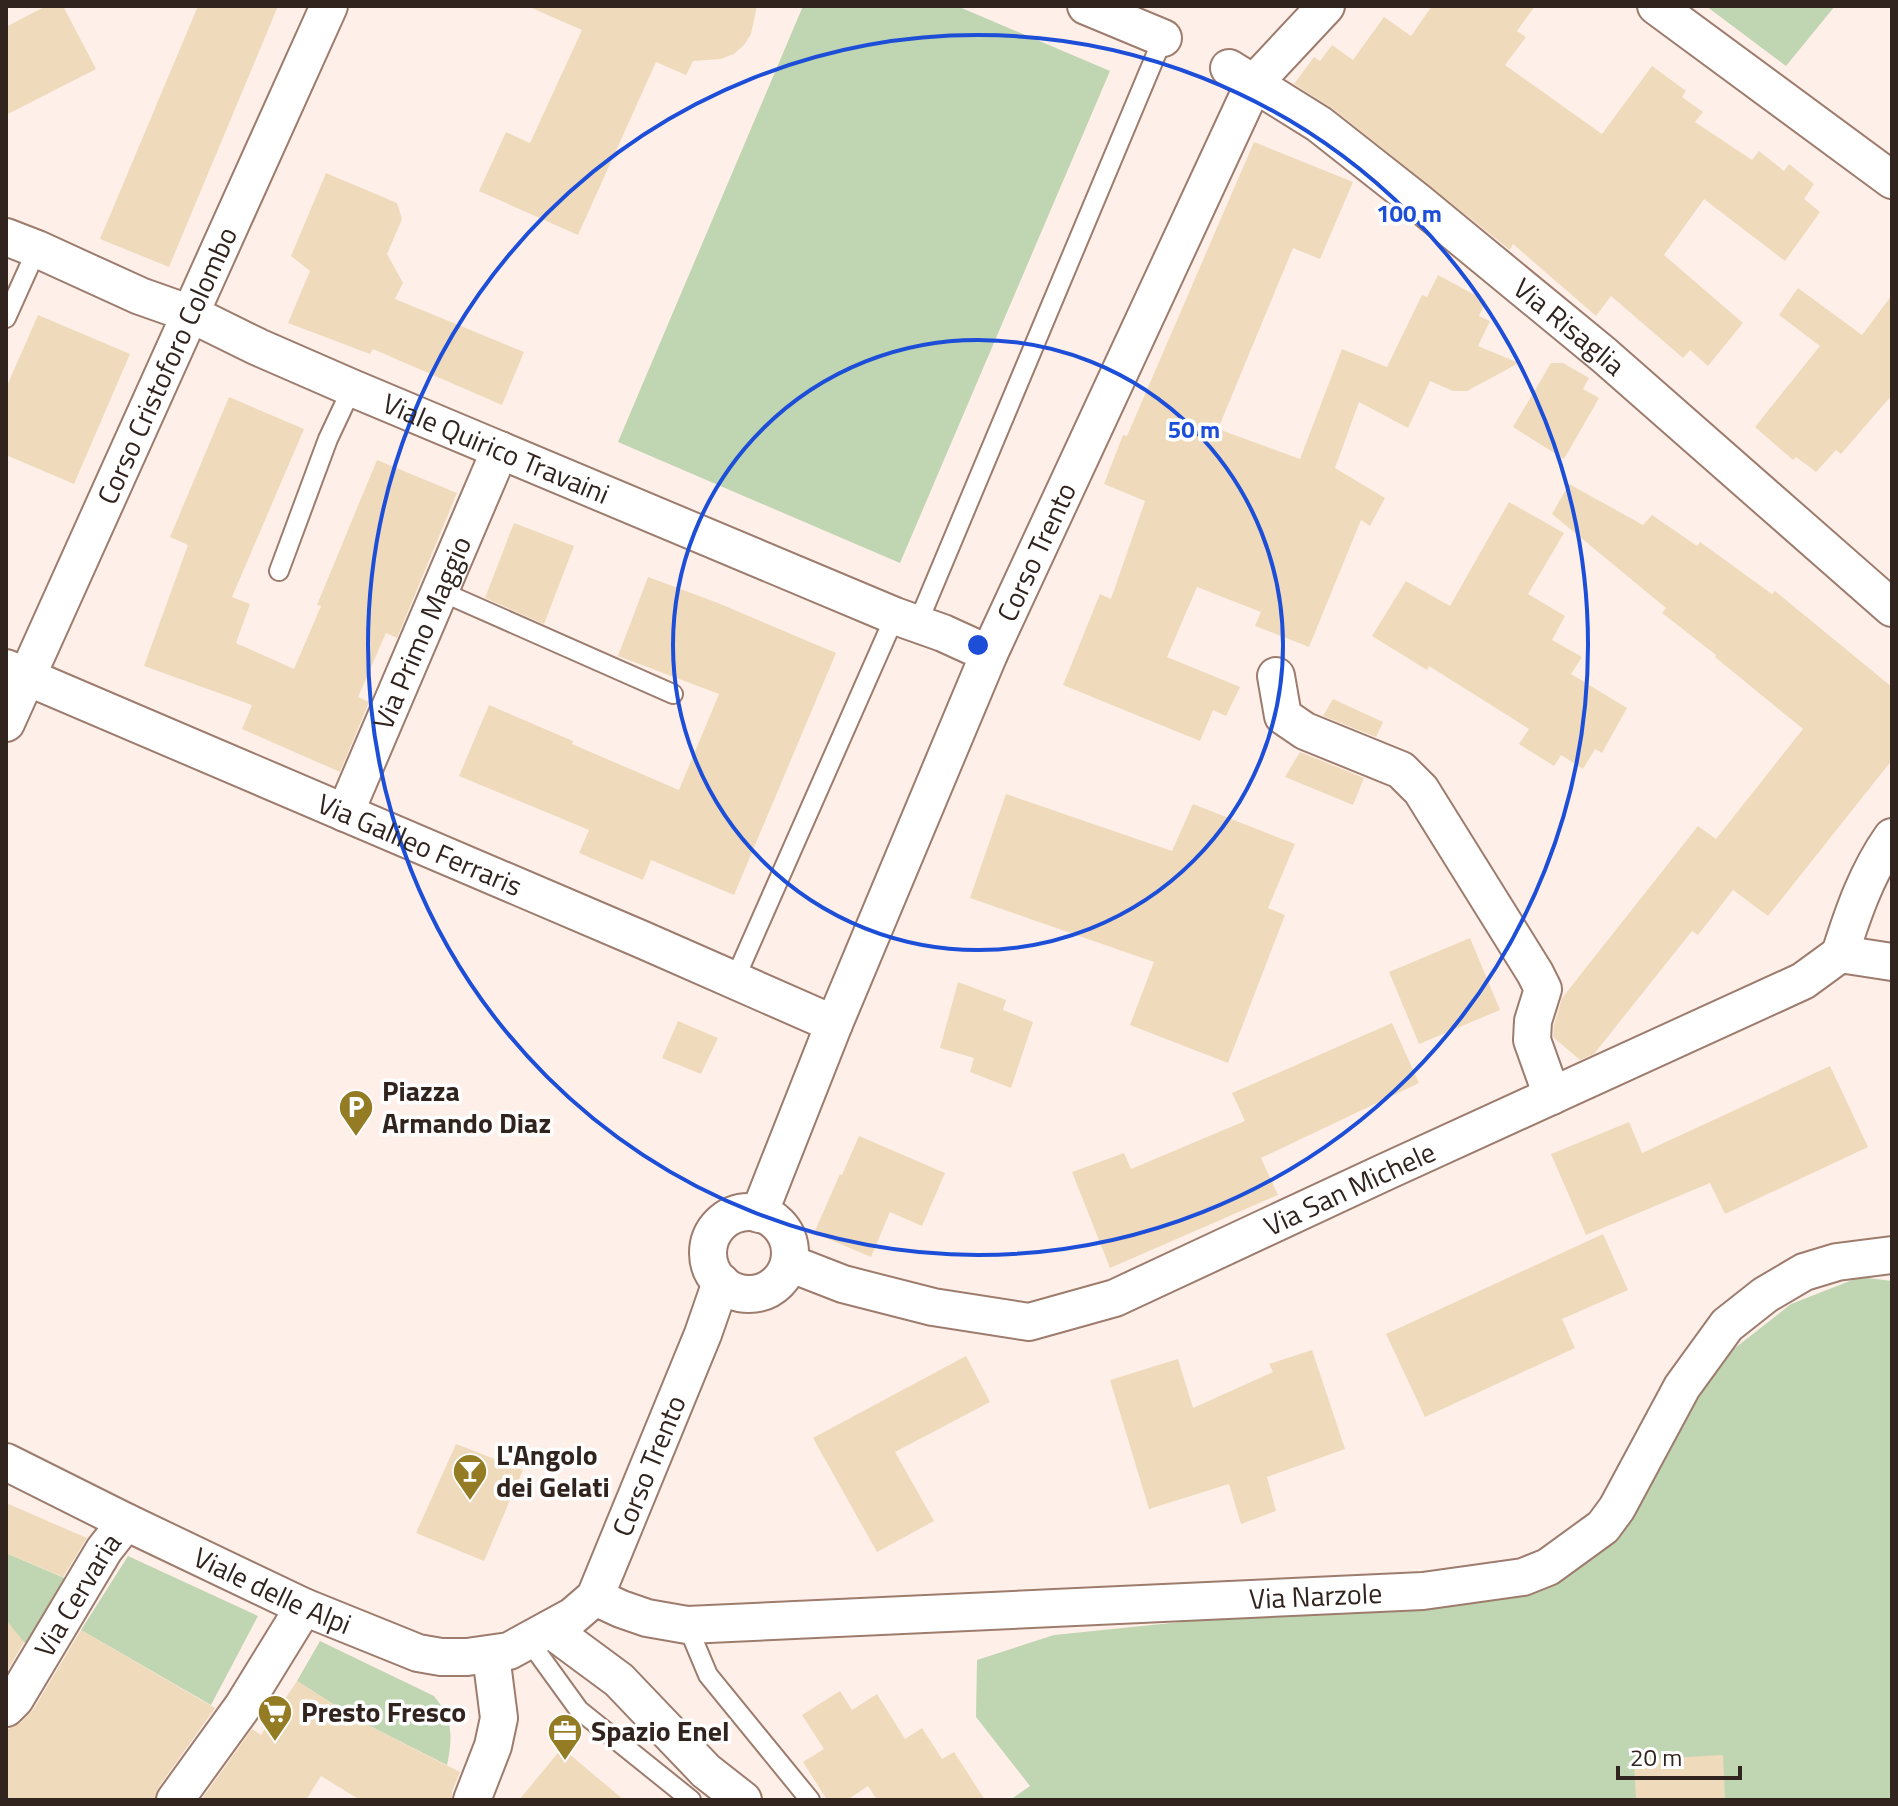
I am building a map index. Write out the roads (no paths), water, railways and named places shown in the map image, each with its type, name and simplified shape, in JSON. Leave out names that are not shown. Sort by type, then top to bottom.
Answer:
[{"type":"street","name":"Corso Cristoforo Colombo","points":[[6,723],[16,672],[191,314],[329,6]]},
{"type":"street","points":[[1086,6],[1163,38]]},
{"type":"street","name":"Corso Trento","points":[[759,1214],[834,1024],[989,654],[1242,76],[1326,6]]},
{"type":"street","points":[[1656,6],[1892,180]]},
{"type":"street","name":"Via Risaglia","points":[[1242,76],[1319,124],[1418,202],[1580,336],[1892,608]]},
{"type":"street","name":"Viale Quirico Travaini","points":[[22,243],[140,296],[191,314],[352,388],[989,654]]},
{"type":"street","name":"Via Primo Maggio","points":[[345,813],[500,450]]},
{"type":"street","name":"Via Galileo Ferraris","points":[[16,672],[834,1024]]},
{"type":"street","points":[[1276,676],[1283,716],[1305,731],[1401,770],[1421,790],[1543,989],[1533,1021],[1532,1040],[1552,1096]]},
{"type":"street","points":[[1892,837],[1880,853],[1856,905],[1840,954],[1892,962]]},
{"type":"street","name":"Via San Michele","points":[[789,1263],[843,1284],[933,1307],[1029,1322],[1115,1298],[1803,981],[1840,954]]},
{"type":"street","points":[[746,1212],[759,1214],[771,1219],[787,1238],[789,1263],[784,1274],[766,1290],[755,1294],[743,1293],[721,1282],[713,1272],[709,1246],[721,1222],[746,1212]]},
{"type":"street","name":"Via Narzole","points":[[595,1597],[647,1618],[687,1625],[1423,1591],[1523,1577],[1548,1567],[1603,1527],[1617,1508],[1682,1387],[1727,1325],[1765,1295],[1804,1272],[1837,1262],[1892,1255]]},
{"type":"street","name":"Corso Trento","points":[[539,1635],[573,1616],[595,1597],[703,1334],[721,1282]]},
{"type":"street","name":"Viale delle Alpi","points":[[6,1462],[304,1607],[418,1653],[441,1657],[491,1655],[509,1651],[539,1635]]},
{"type":"street","name":"Via Cervaria","points":[[6,1708],[15,1699],[104,1550],[126,1522]]},
{"type":"street","points":[[175,1800],[243,1706],[304,1607]]},
{"type":"street","points":[[539,1635],[619,1680],[706,1771],[743,1800]]},
{"type":"street","points":[[472,1800],[493,1746],[499,1718],[491,1655]]},
{"type":"lane","points":[[734,981],[906,620],[1163,38]]},
{"type":"lane","points":[[6,318],[22,243]]},
{"type":"lane","points":[[279,571],[328,439],[352,388]]},
{"type":"lane","points":[[440,591],[673,694]]},
{"type":"lane","points":[[687,1625],[708,1675],[810,1800]]},
{"type":"lane","points":[[539,1635],[579,1710],[691,1800]]},
{"type":"place","name":"Piazza Armando Diaz","points":[[356,1138]]},
{"type":"place","name":"L'Angolo dei Gelati","points":[[470,1502]]},
{"type":"place","name":"Presto Fresco","points":[[275,1743]]},
{"type":"place","name":"Spazio Enel","points":[[565,1762]]}]
